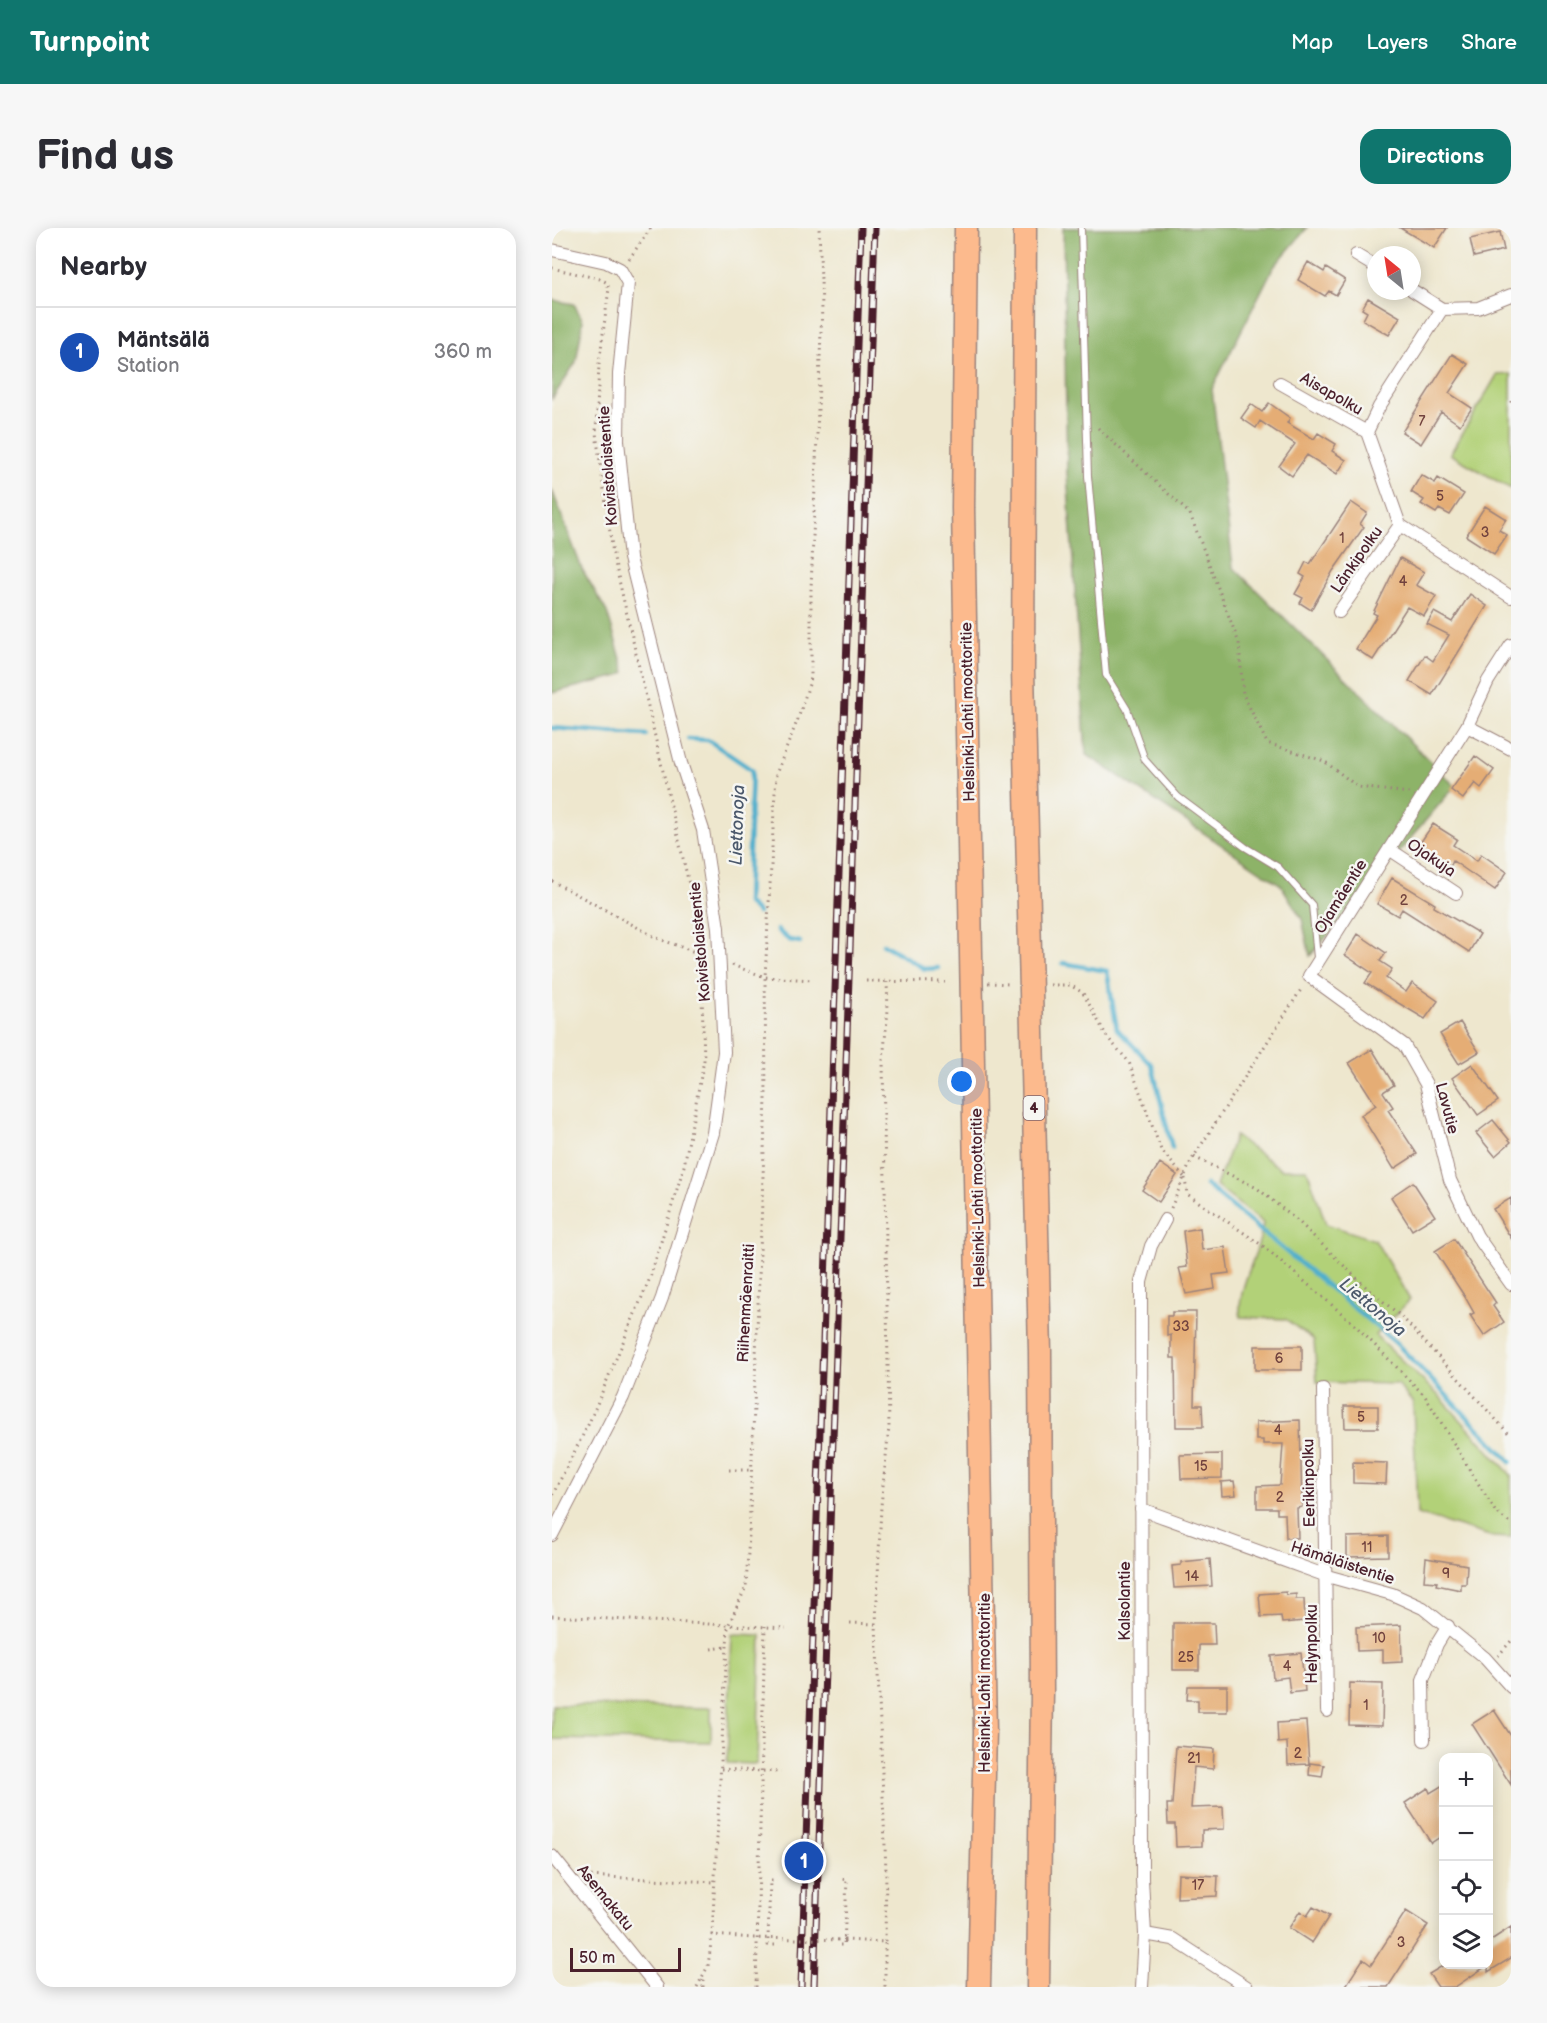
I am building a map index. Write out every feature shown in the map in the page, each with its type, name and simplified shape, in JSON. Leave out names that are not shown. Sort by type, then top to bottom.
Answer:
[{"type":"highway","name":"Helsinki-Lahti moottoritie","points":[[966,228],[963,520],[984,1565],[985,1732],[979,1987]]},
{"type":"highway","name":"4","points":[[1025,228],[1023,683],[1040,1351],[1042,1692],[1038,1987]]},
{"type":"street","points":[[552,250],[606,262],[620,269]]},
{"type":"street","points":[[1356,255],[1367,262]]},
{"type":"street","name":"Koivistolaistentie","points":[[552,1535],[623,1397],[662,1298],[713,1133],[724,1053],[718,928],[703,830],[681,763],[630,558],[618,441],[619,374],[628,283],[620,269]]},
{"type":"street","points":[[1421,296],[1442,309],[1478,308],[1511,296]]},
{"type":"street","points":[[1442,309],[1379,407],[1367,432],[1400,525],[1511,597]]},
{"type":"street","name":"Aisapolku","points":[[1280,383],[1367,432]]},
{"type":"street","name":"Länkipolku","points":[[1339,612],[1400,525]]},
{"type":"street","name":"Ojamäentie","points":[[1309,976],[1467,726],[1488,681],[1511,645]]},
{"type":"street","points":[[1467,726],[1511,749]]},
{"type":"street","name":"Ojakuja","points":[[1389,849],[1456,893]]},
{"type":"street","name":"Lavutie","points":[[1309,976],[1404,1046],[1426,1084],[1450,1180],[1477,1236],[1511,1284]]},
{"type":"street","name":"Kalsolantie","points":[[1142,1987],[1145,1934],[1142,1879],[1141,1282],[1151,1246],[1166,1220]]},
{"type":"street","name":"Eerikinpolku","points":[[1323,1389],[1327,1576]]},
{"type":"street","name":"Hämäläistentie","points":[[1141,1509],[1327,1576],[1392,1594],[1423,1608],[1448,1626],[1491,1664],[1511,1687]]},
{"type":"street","name":"Helynpolku","points":[[1327,1576],[1327,1712]]},
{"type":"street","points":[[1424,1740],[1423,1680],[1437,1644],[1448,1626]]},
{"type":"street","name":"Asemakatu","points":[[553,1857],[657,1987]]},
{"type":"street","points":[[1145,1934],[1173,1939],[1247,1987]]},
{"type":"lane","points":[[1081,228],[1088,476],[1106,675],[1127,709],[1145,759],[1178,797],[1245,847],[1278,867],[1312,905],[1318,962]]},
{"type":"path","points":[[606,282],[636,251],[651,228]]},
{"type":"path","name":"Riihenmäenraitti","points":[[704,1975],[708,1966],[712,1935],[728,1626],[746,1587],[766,1099],[765,977],[776,774],[798,719],[811,678],[811,589],[822,306],[819,228]]},
{"type":"path","points":[[552,268],[606,282],[609,288],[599,364],[596,433],[613,554],[700,932],[704,1060],[684,1166],[650,1278],[589,1423],[552,1496]]},
{"type":"path","points":[[1086,417],[1190,514],[1239,643],[1243,694],[1268,743],[1324,761],[1358,787],[1423,795]]},
{"type":"path","points":[[552,881],[657,938],[700,954]]},
{"type":"path","points":[[1166,1220],[1192,1159],[1309,976]]},
{"type":"path","points":[[765,977],[812,980]]},
{"type":"path","points":[[866,981],[945,982]]},
{"type":"path","points":[[885,1987],[886,1871],[876,1624],[881,1506],[889,1427],[883,1060],[888,1010],[887,982]]},
{"type":"path","points":[[987,983],[1010,984]]},
{"type":"path","points":[[1050,985],[1070,985],[1083,993],[1107,1037],[1129,1062],[1161,1150],[1185,1178],[1187,1194],[1263,1246],[1335,1307],[1425,1396],[1495,1511],[1511,1524]]},
{"type":"path","points":[[1192,1159],[1257,1188],[1300,1223],[1369,1290],[1401,1316],[1511,1436]]},
{"type":"path","points":[[729,1470],[751,1470]]},
{"type":"path","points":[[552,1616],[786,1628]]},
{"type":"path","points":[[850,1623],[876,1624]]},
{"type":"path","points":[[756,1987],[765,1626]]},
{"type":"path","points":[[1491,1664],[1511,1641]]},
{"type":"path","points":[[711,1648],[726,1647]]},
{"type":"path","points":[[721,1769],[781,1772]]},
{"type":"path","points":[[583,1876],[715,1882]]},
{"type":"path","points":[[840,1945],[844,1945],[847,1880],[842,1879]]},
{"type":"path","points":[[775,1945],[768,1945],[768,1939],[770,1881],[777,1881]]},
{"type":"path","points":[[712,1935],[885,1942]]},
{"type":"path","points":[[697,1987],[704,1975]]},
{"type":"path","points":[[703,1987],[704,1975]]},
{"type":"green space","points":[[1063,228],[1307,228],[1273,268],[1212,389],[1233,567],[1455,786],[1310,956],[1302,919],[1281,885],[1086,754],[1067,473]]},
{"type":"green space","points":[[552,300],[574,304],[583,321],[576,362],[552,399]]},
{"type":"green space","points":[[1511,374],[1511,489],[1450,454],[1497,375]]},
{"type":"green space","points":[[552,490],[582,569],[607,612],[625,672],[619,676],[552,693]]},
{"type":"green space","points":[[1235,1136],[1281,1169],[1307,1169],[1326,1224],[1375,1240],[1410,1300],[1375,1335],[1440,1397],[1511,1475],[1511,1538],[1493,1537],[1417,1514],[1413,1403],[1397,1384],[1317,1382],[1314,1340],[1285,1319],[1240,1317],[1242,1293],[1258,1247],[1263,1223],[1216,1186]]},
{"type":"green space","points":[[732,1634],[761,1635],[757,1764],[727,1763]]},
{"type":"green space","points":[[552,1705],[711,1708],[711,1742],[552,1739]]},
{"type":"building","points":[[1400,228],[1447,228],[1434,248]]},
{"type":"building","points":[[1500,232],[1504,250],[1474,257],[1470,239]]},
{"type":"building","points":[[1308,262],[1324,272],[1326,268],[1345,280],[1336,295],[1329,291],[1325,296],[1298,280]]},
{"type":"building","points":[[1367,300],[1371,300],[1400,317],[1389,335],[1363,320],[1367,312],[1362,309]]},
{"type":"building","points":[[1452,354],[1468,364],[1449,393],[1472,408],[1460,425],[1441,412],[1421,444],[1402,432]]},
{"type":"building","points":[[1269,403],[1290,418],[1287,423],[1314,439],[1318,433],[1336,444],[1332,451],[1346,460],[1337,474],[1307,455],[1292,476],[1279,466],[1295,444],[1260,421],[1256,428],[1241,418],[1251,404],[1262,412]]},
{"type":"building","points":[[1421,475],[1435,483],[1438,478],[1464,494],[1450,515],[1439,509],[1436,513],[1421,504],[1424,500],[1411,492]]},
{"type":"building","points":[[1351,502],[1367,513],[1360,524],[1364,527],[1333,571],[1311,610],[1300,603],[1303,598],[1295,594],[1305,577],[1300,574],[1306,562],[1310,564]]},
{"type":"building","points":[[1485,506],[1506,519],[1499,530],[1507,535],[1494,554],[1466,536]]},
{"type":"building","points":[[1400,558],[1424,572],[1416,585],[1436,596],[1424,616],[1407,607],[1373,660],[1356,649],[1377,615],[1373,613]]},
{"type":"building","points":[[1470,594],[1487,606],[1432,695],[1409,681],[1425,655],[1433,661],[1449,635],[1427,624],[1434,612],[1452,622]]},
{"type":"building","points":[[1475,756],[1494,770],[1481,788],[1475,783],[1463,799],[1451,790]]},
{"type":"building","points":[[1433,824],[1457,839],[1453,845],[1477,861],[1481,854],[1507,872],[1495,890],[1453,861],[1450,867],[1418,846]]},
{"type":"building","points":[[1392,878],[1435,904],[1434,907],[1480,934],[1469,952],[1402,909],[1398,916],[1377,904]]},
{"type":"building","points":[[1358,934],[1386,953],[1380,961],[1392,969],[1386,978],[1406,992],[1412,983],[1438,1001],[1425,1019],[1365,983],[1372,973],[1345,955]]},
{"type":"building","points":[[1460,1022],[1479,1052],[1459,1064],[1440,1034]]},
{"type":"building","points":[[1372,1049],[1394,1085],[1383,1092],[1393,1107],[1388,1110],[1417,1154],[1394,1169],[1361,1115],[1376,1105],[1349,1063]]},
{"type":"building","points":[[1472,1064],[1498,1101],[1478,1115],[1452,1078]]},
{"type":"building","points":[[1493,1120],[1511,1142],[1495,1156],[1476,1133]]},
{"type":"building","points":[[1160,1163],[1177,1175],[1159,1202],[1142,1190]]},
{"type":"building","points":[[1413,1182],[1435,1216],[1412,1230],[1391,1197]]},
{"type":"building","points":[[1511,1198],[1511,1238],[1493,1209]]},
{"type":"building","points":[[1200,1228],[1202,1250],[1225,1247],[1229,1273],[1213,1275],[1215,1289],[1186,1294],[1179,1268],[1187,1267],[1183,1231]]},
{"type":"building","points":[[1454,1239],[1496,1303],[1493,1306],[1504,1322],[1484,1336],[1470,1315],[1474,1313],[1465,1297],[1435,1251]]},
{"type":"building","points":[[1172,1312],[1196,1312],[1194,1405],[1202,1405],[1203,1427],[1176,1427],[1175,1358],[1171,1358],[1171,1335],[1167,1336],[1167,1316],[1172,1316]]},
{"type":"building","points":[[1255,1346],[1302,1346],[1302,1370],[1255,1370]]},
{"type":"building","points":[[1344,1406],[1378,1406],[1378,1428],[1345,1428]]},
{"type":"building","points":[[1300,1420],[1302,1507],[1297,1508],[1298,1538],[1286,1538],[1285,1514],[1277,1514],[1277,1508],[1257,1508],[1257,1486],[1280,1485],[1283,1444],[1263,1444],[1263,1440],[1256,1440],[1256,1422]]},
{"type":"building","points":[[1222,1454],[1222,1478],[1181,1479],[1180,1455]]},
{"type":"building","points":[[1353,1462],[1387,1463],[1386,1484],[1353,1483]]},
{"type":"building","points":[[1234,1481],[1236,1495],[1222,1496],[1221,1482]]},
{"type":"building","points":[[1388,1536],[1388,1556],[1347,1557],[1347,1537]]},
{"type":"building","points":[[1426,1558],[1467,1565],[1466,1584],[1461,1584],[1461,1590],[1436,1585],[1437,1582],[1424,1581]]},
{"type":"building","points":[[1210,1559],[1212,1586],[1174,1588],[1172,1566],[1181,1565],[1181,1562]]},
{"type":"building","points":[[1286,1592],[1286,1595],[1296,1594],[1296,1599],[1304,1599],[1305,1621],[1282,1623],[1281,1616],[1261,1617],[1259,1594]]},
{"type":"building","points":[[1173,1623],[1214,1623],[1215,1645],[1199,1645],[1199,1670],[1173,1670]]},
{"type":"building","points":[[1401,1625],[1402,1662],[1383,1663],[1383,1650],[1357,1651],[1356,1627]]},
{"type":"building","points":[[1301,1653],[1305,1691],[1290,1693],[1288,1677],[1273,1679],[1271,1656]]},
{"type":"building","points":[[1350,1683],[1383,1684],[1382,1726],[1349,1725]]},
{"type":"building","points":[[1188,1686],[1227,1686],[1227,1712],[1198,1712],[1198,1700],[1187,1700]]},
{"type":"building","points":[[1494,1710],[1511,1736],[1511,1785],[1493,1757],[1493,1753],[1491,1753],[1472,1724]]},
{"type":"building","points":[[1306,1721],[1309,1764],[1288,1765],[1287,1742],[1278,1743],[1277,1723]]},
{"type":"building","points":[[1176,1746],[1214,1749],[1213,1769],[1194,1767],[1191,1808],[1223,1807],[1224,1829],[1202,1830],[1202,1846],[1176,1847],[1175,1824],[1168,1824],[1167,1804],[1172,1804]]},
{"type":"building","points":[[1310,1763],[1324,1765],[1322,1777],[1309,1775]]},
{"type":"building","points":[[1439,1787],[1439,1838],[1431,1843],[1405,1803],[1428,1788],[1430,1793]]},
{"type":"building","points":[[1178,1874],[1218,1876],[1217,1896],[1177,1898]]},
{"type":"building","points":[[1313,1907],[1329,1916],[1312,1943],[1289,1928],[1300,1911],[1307,1916]]},
{"type":"building","points":[[1406,1911],[1428,1925],[1388,1987],[1345,1987],[1363,1959],[1371,1965]]},
{"type":"building","points":[[1511,1927],[1511,1958],[1493,1969],[1493,1939]]},
{"type":"building","points":[[1439,1968],[1482,1969],[1455,1987],[1438,1987],[1429,1974]]},
{"type":"waterway","name":"Liettonoja","points":[[552,728],[646,735]]},
{"type":"waterway","name":"Liettonoja","points":[[688,739],[708,740],[752,770],[747,903],[758,913]]},
{"type":"waterway","name":"Liettonoja","points":[[777,930],[789,940],[800,942]]},
{"type":"waterway","name":"Liettonoja","points":[[883,944],[925,969],[938,968]]},
{"type":"waterway","name":"Liettonoja","points":[[1063,963],[1107,971],[1117,1029],[1152,1065],[1172,1148]]},
{"type":"waterway","name":"Liettonoja","points":[[1206,1185],[1396,1343],[1511,1462]]},
{"type":"railway","points":[[801,1987],[861,228]]},
{"type":"railway","points":[[814,1987],[875,228]]},
{"type":"place","name":"Mäntsälä","points":[[804,1861]]}]
